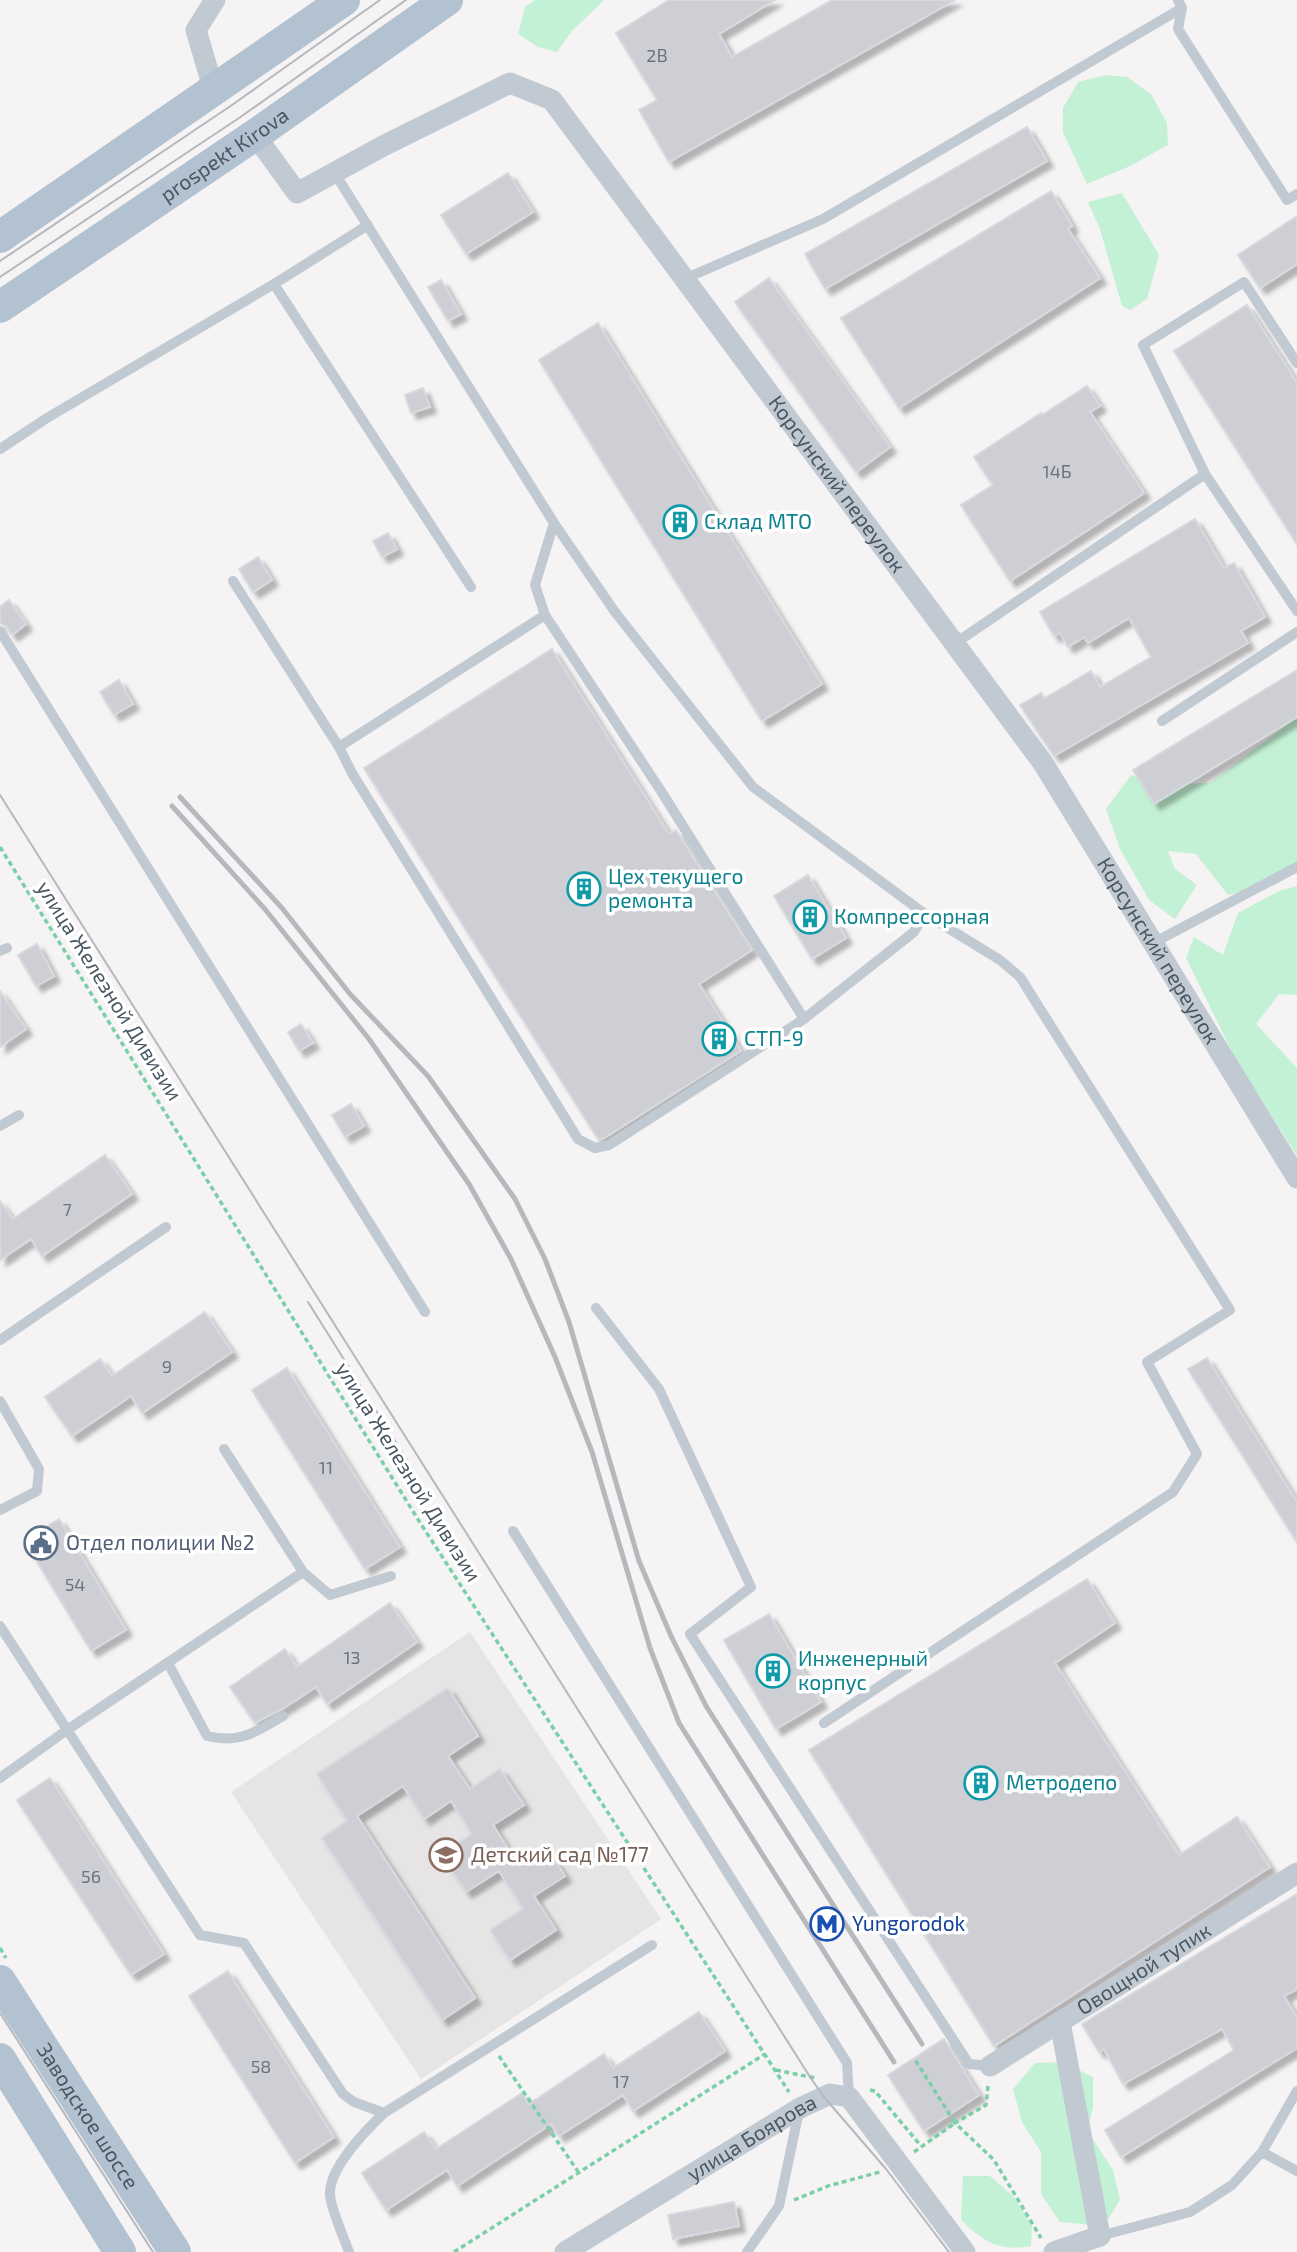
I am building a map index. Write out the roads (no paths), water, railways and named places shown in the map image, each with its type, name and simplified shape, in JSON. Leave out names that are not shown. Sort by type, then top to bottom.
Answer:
[{"type":"main road","points":[[0,237],[344,0]]},
{"type":"main road","name":"prospekt Kirova","points":[[0,307],[255,135],[447,0]]},
{"type":"main road","name":"Заводское шоссе","points":[[0,1980],[175,2252]]},
{"type":"main road","name":"Заводское шоссе","points":[[0,2059],[120,2252]]},
{"type":"street","points":[[214,91],[196,30],[215,0]]},
{"type":"street","name":"Корсунский переулок","points":[[255,135],[297,193],[510,83],[552,100],[1043,763],[1297,1178]]},
{"type":"street","name":"Овощной тупик","points":[[990,2066],[1297,1873]]},
{"type":"street","points":[[1048,2246],[1100,2236],[1059,2022]]},
{"type":"street","name":"улица Боярова","points":[[565,2252],[800,2108],[830,2094],[849,2097],[965,2252]]},
{"type":"lane","points":[[1180,4],[1178,29],[1287,201],[1297,194]]},
{"type":"lane","points":[[684,279],[823,219],[1180,4]]},
{"type":"lane","points":[[334,172],[554,523],[615,612],[753,787],[925,914],[1000,960],[1020,977],[1230,1310],[1147,1362],[1197,1454],[1173,1492],[824,1723]]},
{"type":"lane","points":[[0,449],[368,225]]},
{"type":"lane","points":[[1297,363],[1244,282],[1143,345],[1205,474],[1297,611]]},
{"type":"lane","points":[[274,284],[471,587]]},
{"type":"lane","points":[[954,643],[1205,474]]},
{"type":"lane","points":[[554,523],[535,585],[545,615],[661,792],[804,1019]]},
{"type":"lane","points":[[233,581],[340,747],[352,773],[578,1139],[596,1149],[609,1145],[804,1019],[914,932],[925,914]]},
{"type":"lane","points":[[340,747],[545,615]]},
{"type":"lane","points":[[0,631],[425,1312]]},
{"type":"lane","points":[[1162,721],[1297,632]]},
{"type":"lane","points":[[1153,943],[1297,867]]},
{"type":"lane","points":[[0,1126],[19,1115]]},
{"type":"lane","points":[[0,1339],[166,1227]]},
{"type":"lane","points":[[596,1308],[659,1389],[751,1587],[690,1634],[969,2063],[990,2066]]},
{"type":"lane","points":[[0,1401],[39,1469],[37,1492],[0,1510]]},
{"type":"lane","points":[[224,1449],[303,1572],[330,1595],[391,1576]]},
{"type":"lane","points":[[513,1531],[848,2063],[849,2097]]},
{"type":"lane","points":[[0,1778],[303,1572]]},
{"type":"lane","points":[[0,1626],[200,1935],[244,1943],[343,2094],[354,2102],[384,2113]]},
{"type":"lane","points":[[168,1662],[208,1736],[227,1741],[250,1735],[283,1716]]},
{"type":"lane","points":[[349,2252],[330,2195],[334,2175],[364,2132],[384,2113],[652,1945]]},
{"type":"lane","points":[[1100,2236],[1190,2211],[1232,2185],[1262,2152],[1297,2091]]},
{"type":"lane","points":[[747,2252],[779,2206],[800,2108]]},
{"type":"lane","points":[[1262,2152],[1297,2171]]},
{"type":"tram line","points":[[0,261],[232,105],[380,0]]},
{"type":"tram line","points":[[0,277],[239,118],[406,0]]},
{"type":"tram line","points":[[0,795],[810,2077],[886,2169],[949,2252]]},
{"type":"tram line","points":[[308,1302],[412,1468]]},
{"type":"tram line","points":[[0,2013],[153,2252]]},
{"type":"railway","points":[[180,797],[282,908],[350,994],[428,1076],[515,1199],[545,1259],[569,1322],[639,1561],[671,1636],[706,1706],[922,2044]]},
{"type":"railway","points":[[172,806],[264,908],[369,1039],[469,1184],[511,1259],[555,1357],[592,1452],[650,1648],[679,1723],[894,2062]]},
{"type":"place","name":"Склад МТО","points":[[680,522]]},
{"type":"place","name":"Цех текущего ремонта","points":[[584,889]]},
{"type":"place","name":"Компрессорная","points":[[810,917]]},
{"type":"place","name":"СТП-9","points":[[719,1039]]},
{"type":"place","name":"Отдел полиции №2","points":[[41,1543]]},
{"type":"place","name":"Инженерный корпус","points":[[773,1671]]},
{"type":"place","name":"Метродепо","points":[[981,1783]]},
{"type":"place","name":"Детский сад №177","points":[[446,1855]]},
{"type":"place","name":"Yungorodok","points":[[827,1924]]}]
